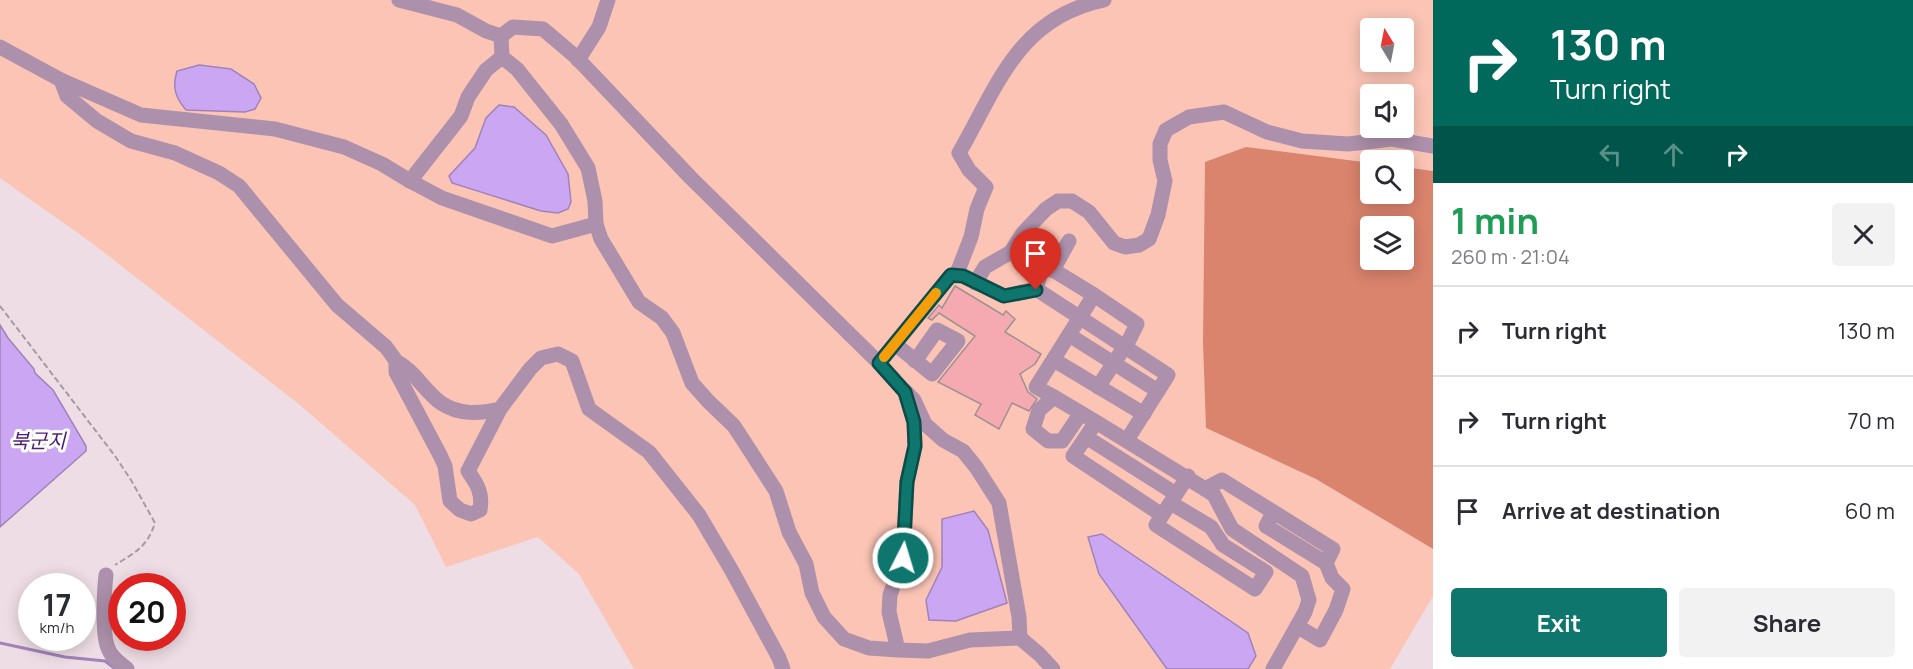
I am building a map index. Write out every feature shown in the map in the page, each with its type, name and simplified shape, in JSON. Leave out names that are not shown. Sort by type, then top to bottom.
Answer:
[{"type":"street","points":[[399,0],[458,15],[486,31],[501,36]]},
{"type":"street","points":[[578,60],[598,27],[608,0]]},
{"type":"street","points":[[956,276],[986,187],[969,170],[959,153],[991,91],[1028,41],[1052,20],[1081,5],[1104,0]]},
{"type":"street","points":[[501,36],[513,27],[543,29],[578,60],[691,178],[879,363],[914,400],[925,424],[944,440],[963,451],[999,503],[1019,617],[1020,638]]},
{"type":"street","points":[[501,36],[502,57],[517,69],[561,124],[588,168],[595,201],[596,224],[601,239],[639,302],[662,318],[673,333],[692,383],[734,426],[776,491],[789,532],[806,564],[812,592],[824,617],[844,639],[869,648],[928,651],[970,640],[1020,638],[1053,669]]},
{"type":"street","points":[[0,46],[61,80],[141,115],[275,129],[344,147],[382,164],[442,198],[552,236],[596,224]]},
{"type":"street","points":[[410,181],[461,116],[468,97],[486,70],[502,57]]},
{"type":"street","points":[[61,80],[67,96],[97,122],[131,141],[175,153],[219,173],[239,186],[336,305],[386,347],[396,361],[408,368],[441,403],[466,413],[481,414],[500,409]]},
{"type":"street","points":[[975,282],[985,267],[1011,252],[1023,233],[1046,209],[1058,201],[1072,201],[1089,212],[1114,243],[1125,247],[1139,245],[1149,239],[1158,215],[1165,181],[1160,160],[1160,144],[1166,130],[1189,117],[1224,111],[1267,132],[1302,141],[1348,144],[1392,139],[1433,146]]},
{"type":"street","points":[[1053,270],[1069,241]]},
{"type":"street","points":[[1036,290],[1042,269],[1053,270],[1137,324],[1125,347],[1098,387]]},
{"type":"street","points":[[879,363],[951,275],[963,276],[1004,296],[1036,290],[1168,375],[1127,440]]},
{"type":"street","points":[[1094,295],[1036,387],[1188,476],[1214,495],[1232,529],[1302,576],[1310,600],[1273,669]]},
{"type":"street","points":[[1069,335],[1158,391]]},
{"type":"street","points":[[895,344],[915,361]]},
{"type":"street","points":[[396,361],[396,372],[445,466],[450,501],[460,510],[471,514],[480,510],[482,501],[479,487],[468,471],[500,409],[541,358],[558,354],[572,361],[589,408],[649,452],[699,515],[732,571],[783,669]]},
{"type":"street","points":[[1054,360],[1143,414]]},
{"type":"street","points":[[898,650],[889,612],[890,595],[903,558],[907,482],[915,446],[914,422],[904,390]]},
{"type":"street","points":[[1054,397],[1039,410],[1033,429],[1073,456],[1170,504],[1211,527],[1223,545],[1266,572],[1255,589],[1156,525],[1170,504],[1188,476]]},
{"type":"street","points":[[1048,441],[1062,441],[1081,413]]},
{"type":"street","points":[[1073,456],[1096,422]]},
{"type":"street","points":[[1086,437],[1170,504]]},
{"type":"street","points":[[1205,489],[1222,480],[1333,549],[1326,563],[1332,578],[1343,589],[1336,610],[1320,640],[1297,626]]},
{"type":"street","points":[[106,575],[104,595],[106,642],[112,655],[127,669]]},
{"type":"path","points":[[0,306],[115,456],[155,523],[150,539],[111,568],[106,575]]},
{"type":"shaded area","points":[[0,0],[1433,0],[1433,171],[1414,168],[1414,150],[1360,150],[1360,178],[1206,428],[1316,479],[1433,549],[1433,596],[1390,669],[634,669],[579,574],[538,537],[446,567],[415,505],[300,405],[92,243],[0,178]]},
{"type":"shaded area","points":[[1246,147],[1360,162],[1360,204],[1414,204],[1414,168],[1433,171],[1433,549],[1316,479],[1206,428],[1203,342],[1205,162]]},
{"type":"water","points":[[199,65],[231,69],[254,84],[261,98],[255,109],[245,112],[186,110],[176,92],[177,71]]},
{"type":"water","points":[[499,105],[514,107],[546,135],[568,174],[571,202],[568,209],[558,213],[541,211],[452,183],[449,176],[475,148],[486,118]]},
{"type":"water","name":"북군지","points":[[0,325],[35,373],[53,390],[86,446],[86,451],[0,527]]},
{"type":"water","points":[[974,511],[988,530],[1007,603],[956,621],[929,620],[926,600],[942,567],[942,519]]},
{"type":"water","points":[[1102,534],[1248,633],[1256,656],[1248,669],[1167,669],[1099,574],[1088,537]]},
{"type":"building","points":[[955,286],[1003,315],[1006,311],[1015,319],[1005,332],[1041,354],[1035,364],[1020,374],[1028,392],[1037,399],[1029,411],[1012,403],[999,429],[975,415],[981,404],[938,382],[975,336],[939,313],[932,320],[928,318],[939,305],[942,308]]},
{"type":"waterway","points":[[0,643],[65,657],[105,661],[114,668]]},
{"type":"slow traffic","points":[[884,357],[936,293]]},
{"type":"route","points":[[903,558],[907,482],[915,446],[914,422],[905,392],[879,363],[951,275],[963,276],[1004,296],[1036,290]]}]
